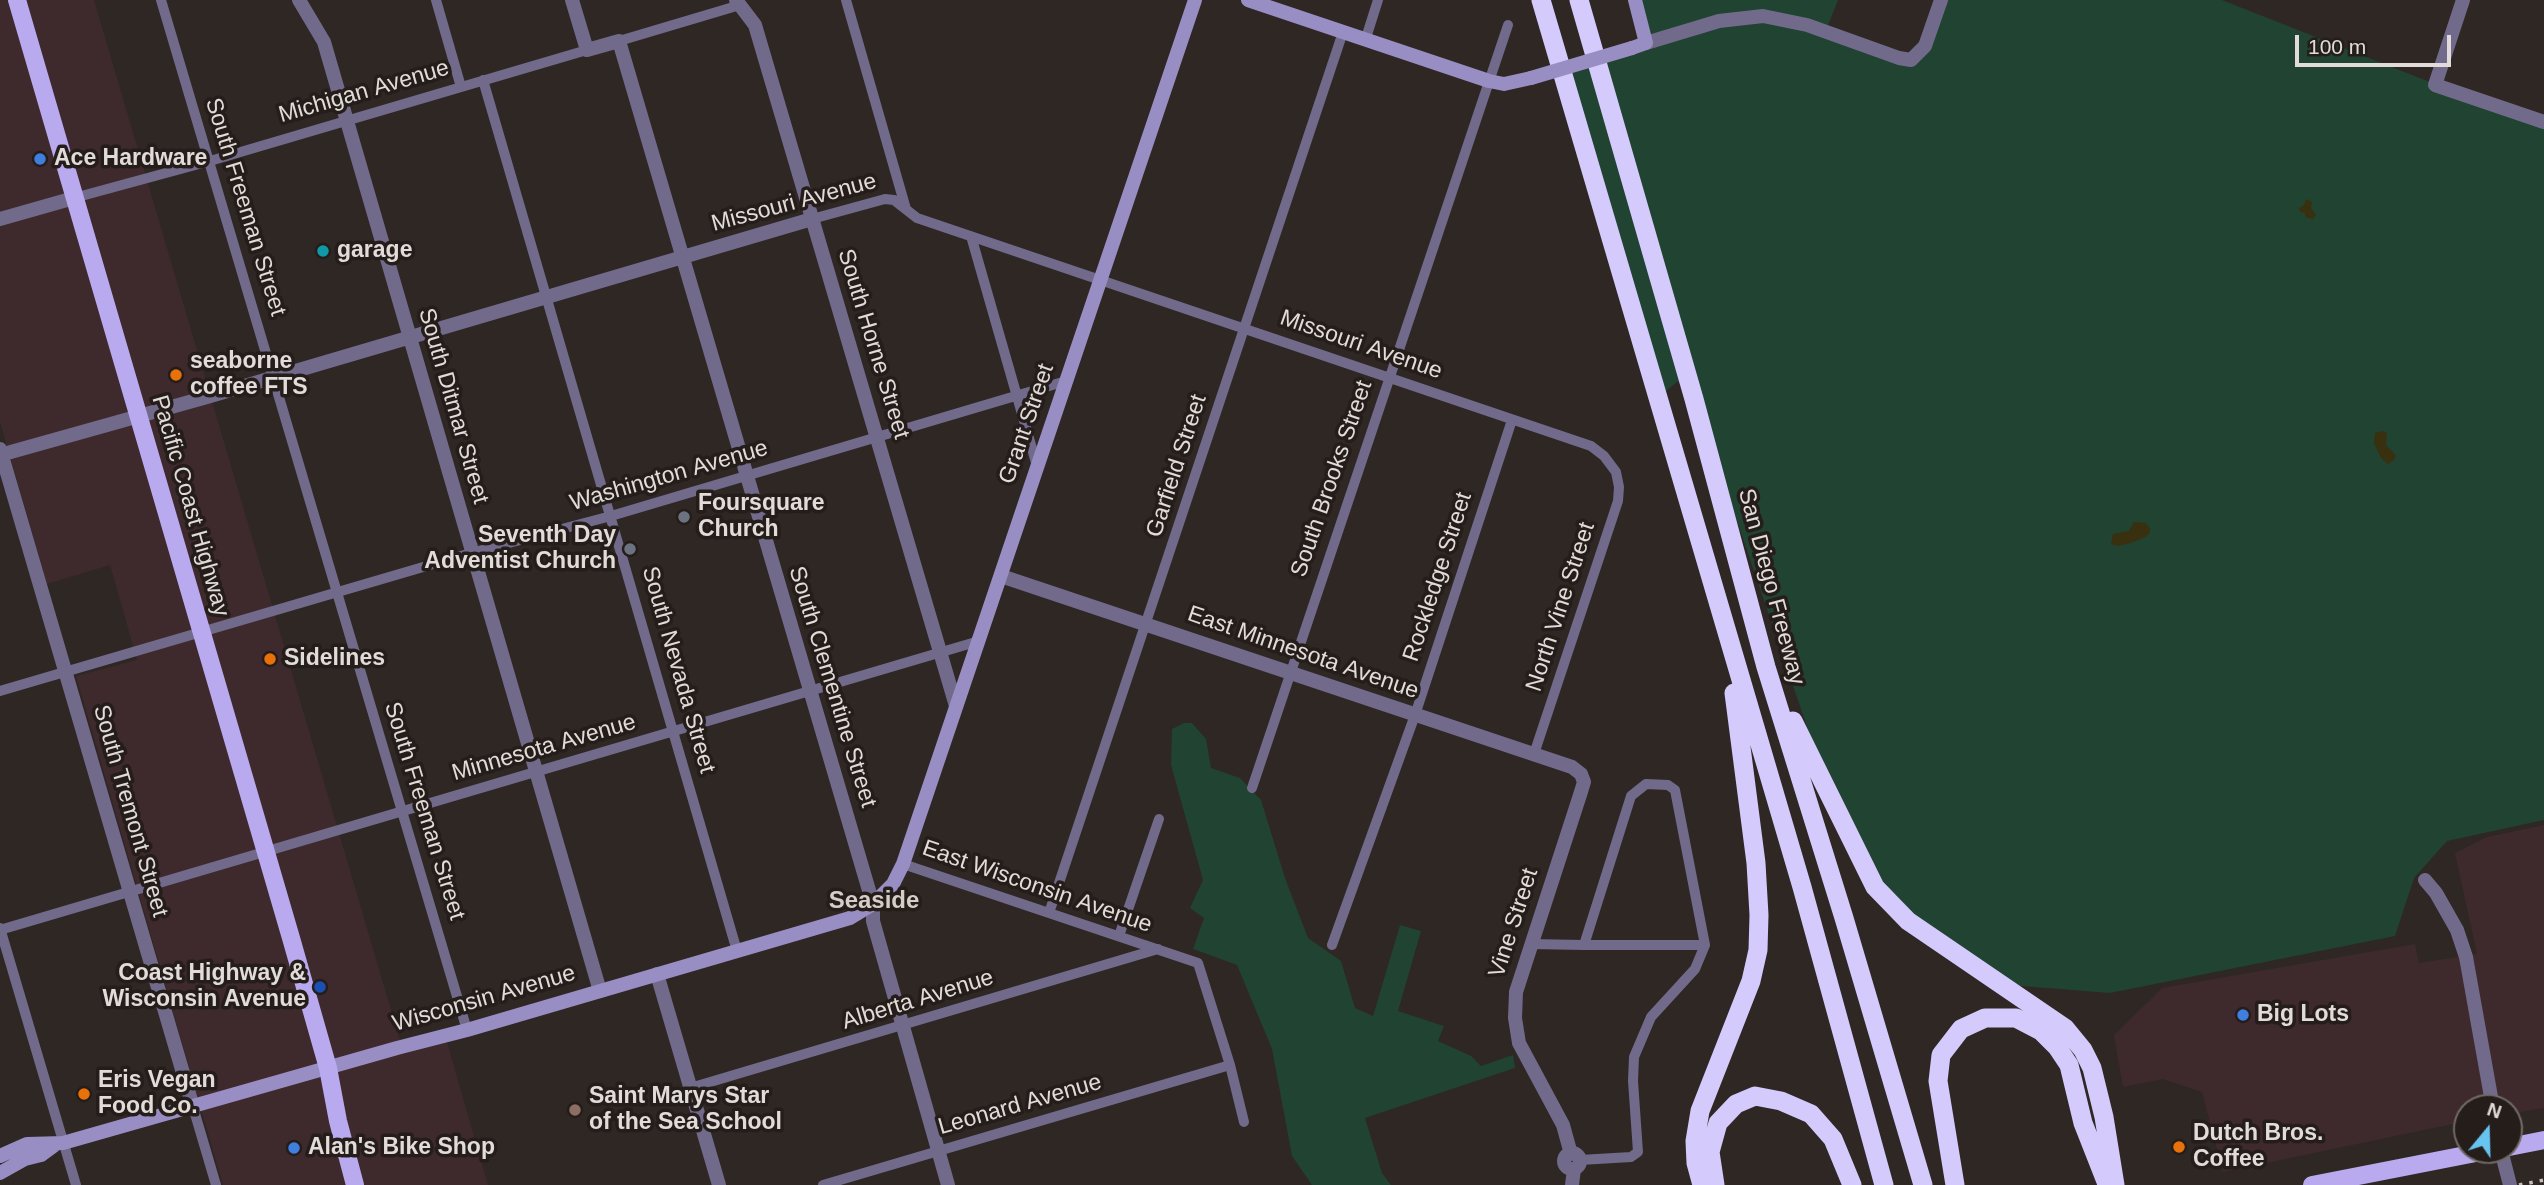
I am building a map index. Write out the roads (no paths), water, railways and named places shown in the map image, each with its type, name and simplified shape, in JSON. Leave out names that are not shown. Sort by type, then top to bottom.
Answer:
[{"type":"highway","points":[[1541,0],[1802,887],[1884,1185]]},
{"type":"highway","name":"San Diego Freeway","points":[[1579,0],[1690,385],[1766,667],[1849,931],[1923,1185]]},
{"type":"highway","points":[[1702,1185],[1696,1163],[1695,1141],[1700,1111],[1751,981],[1758,950],[1756,863],[1726,633]]},
{"type":"highway","points":[[1766,667],[1875,887],[1908,921],[2065,1028],[2082,1050],[2092,1068],[2104,1116],[2115,1185]]},
{"type":"highway","points":[[1955,1185],[1938,1082],[1941,1055],[1961,1030],[1985,1018],[2016,1018],[2041,1031],[2057,1047],[2069,1065],[2083,1123],[2107,1185]]},
{"type":"highway","points":[[1715,1185],[1710,1152],[1718,1123],[1736,1104],[1755,1097],[1781,1101],[1811,1114],[1832,1139],[1852,1185]]},
{"type":"main road","name":"Pacific Coast Highway","points":[[17,0],[328,1068]]},
{"type":"main road","name":"Grant Street","points":[[903,864],[1195,0]]},
{"type":"main road","points":[[1248,0],[1365,41],[1504,84],[1579,65],[1646,43],[1635,0]]},
{"type":"main road","name":"Wisconsin Avenue","points":[[0,1156],[27,1144],[60,1143],[467,1030],[850,918],[873,904],[893,884],[903,864]]},
{"type":"main road","points":[[328,1068],[338,1121],[355,1185]]},
{"type":"main road","points":[[2523,1144],[2544,1140]]},
{"type":"main road","name":"Wisconsin Avenue","points":[[0,1172],[24,1159],[41,1155],[60,1143]]},
{"type":"main road","points":[[2312,1185],[2453,1157]]},
{"type":"street","name":"South Freeman Street","points":[[161,0],[467,1030]]},
{"type":"street","name":"South Ditmar Street","points":[[299,0],[324,43],[600,991]]},
{"type":"street","points":[[436,0],[461,87]]},
{"type":"street","points":[[572,0],[587,50]]},
{"type":"street","points":[[846,0],[907,212]]},
{"type":"street","points":[[1365,41],[1378,0]]},
{"type":"street","points":[[1646,43],[1719,20],[1763,16],[1807,24],[1899,58],[1912,60],[1925,46],[1941,0]]},
{"type":"street","points":[[2463,0],[2435,85],[2544,122]]},
{"type":"street","name":"Michigan Avenue","points":[[0,219],[619,41],[738,2]]},
{"type":"street","name":"South Horne Street","points":[[738,2],[755,25],[956,706]]},
{"type":"street","name":"South Brooks Street","points":[[1252,788],[1508,25]]},
{"type":"street","name":"Garfield Street","points":[[1049,913],[1343,32]]},
{"type":"street","name":"South Clementine Street","points":[[619,41],[873,904],[873,921],[948,1185]]},
{"type":"street","name":"South Nevada Street","points":[[484,79],[737,950]]},
{"type":"street","name":"Missouri Avenue","points":[[0,453],[139,417],[885,199],[894,200],[917,218],[1591,446],[1604,456],[1616,472]]},
{"type":"street","points":[[971,236],[1037,466]]},
{"type":"street","name":"Washington Avenue","points":[[0,691],[611,516],[1066,381]]},
{"type":"street","name":"Rockledge Street","points":[[1332,945],[1415,715],[1512,420]]},
{"type":"street","name":"South Tremont Street","points":[[0,453],[216,1185]]},
{"type":"street","name":"North Vine Street","points":[[1534,754],[1618,501],[1616,472]]},
{"type":"street","name":"East Minnesota Avenue","points":[[1001,576],[1572,767],[1581,774],[1584,782]]},
{"type":"street","name":"Minnesota Avenue","points":[[0,929],[979,642]]},
{"type":"street","name":"Vine Street","points":[[1572,1185],[1575,1161],[1563,1125],[1519,1043],[1515,1018],[1516,992],[1530,944],[1584,782]]},
{"type":"street","points":[[1575,1161],[1631,1157],[1638,1152],[1634,1057],[1651,1017],[1695,969],[1705,945],[1675,790],[1668,785],[1646,784],[1631,796],[1584,946]]},
{"type":"street","points":[[1119,936],[1158,819]]},
{"type":"street","name":"East Wisconsin Avenue","points":[[903,864],[1198,963],[1230,1065]]},
{"type":"street","points":[[2425,880],[2436,893],[2457,930],[2466,957],[2490,1094]]},
{"type":"street","points":[[0,929],[60,1143],[76,1185]]},
{"type":"street","points":[[1530,944],[1705,945]]},
{"type":"street","name":"Alberta Avenue","points":[[690,1088],[1158,949]]},
{"type":"street","points":[[657,974],[719,1185]]},
{"type":"street","points":[[1230,1065],[1244,1122]]},
{"type":"street","name":"Leonard Avenue","points":[[822,1185],[1230,1065]]},
{"type":"street","points":[[2505,1164],[2510,1185]]},
{"type":"railway","points":[[2519,1185],[2544,1180]]},
{"type":"place","name":"Ace Hardware","points":[[40,159]]},
{"type":"place","name":"garage","points":[[323,251]]},
{"type":"place","name":"seaborne coffee FTS","points":[[176,375]]},
{"type":"place","name":"Foursquare Church","points":[[684,517]]},
{"type":"place","name":"Seventh Day Adventist Church","points":[[630,549]]},
{"type":"place","name":"Sidelines","points":[[270,659]]},
{"type":"place","name":"Coast Highway & Wisconsin Avenue","points":[[320,987]]},
{"type":"place","name":"Big Lots","points":[[2243,1015]]},
{"type":"place","name":"Eris Vegan Food Co.","points":[[84,1094]]},
{"type":"place","name":"Saint Marys Star of the Sea School","points":[[575,1110]]},
{"type":"place","name":"Dutch Bros. Coffee","points":[[2179,1147]]},
{"type":"place","name":"Alan's Bike Shop","points":[[294,1148]]},
{"type":"district","name":"Seaside","points":[[874,901]]}]
